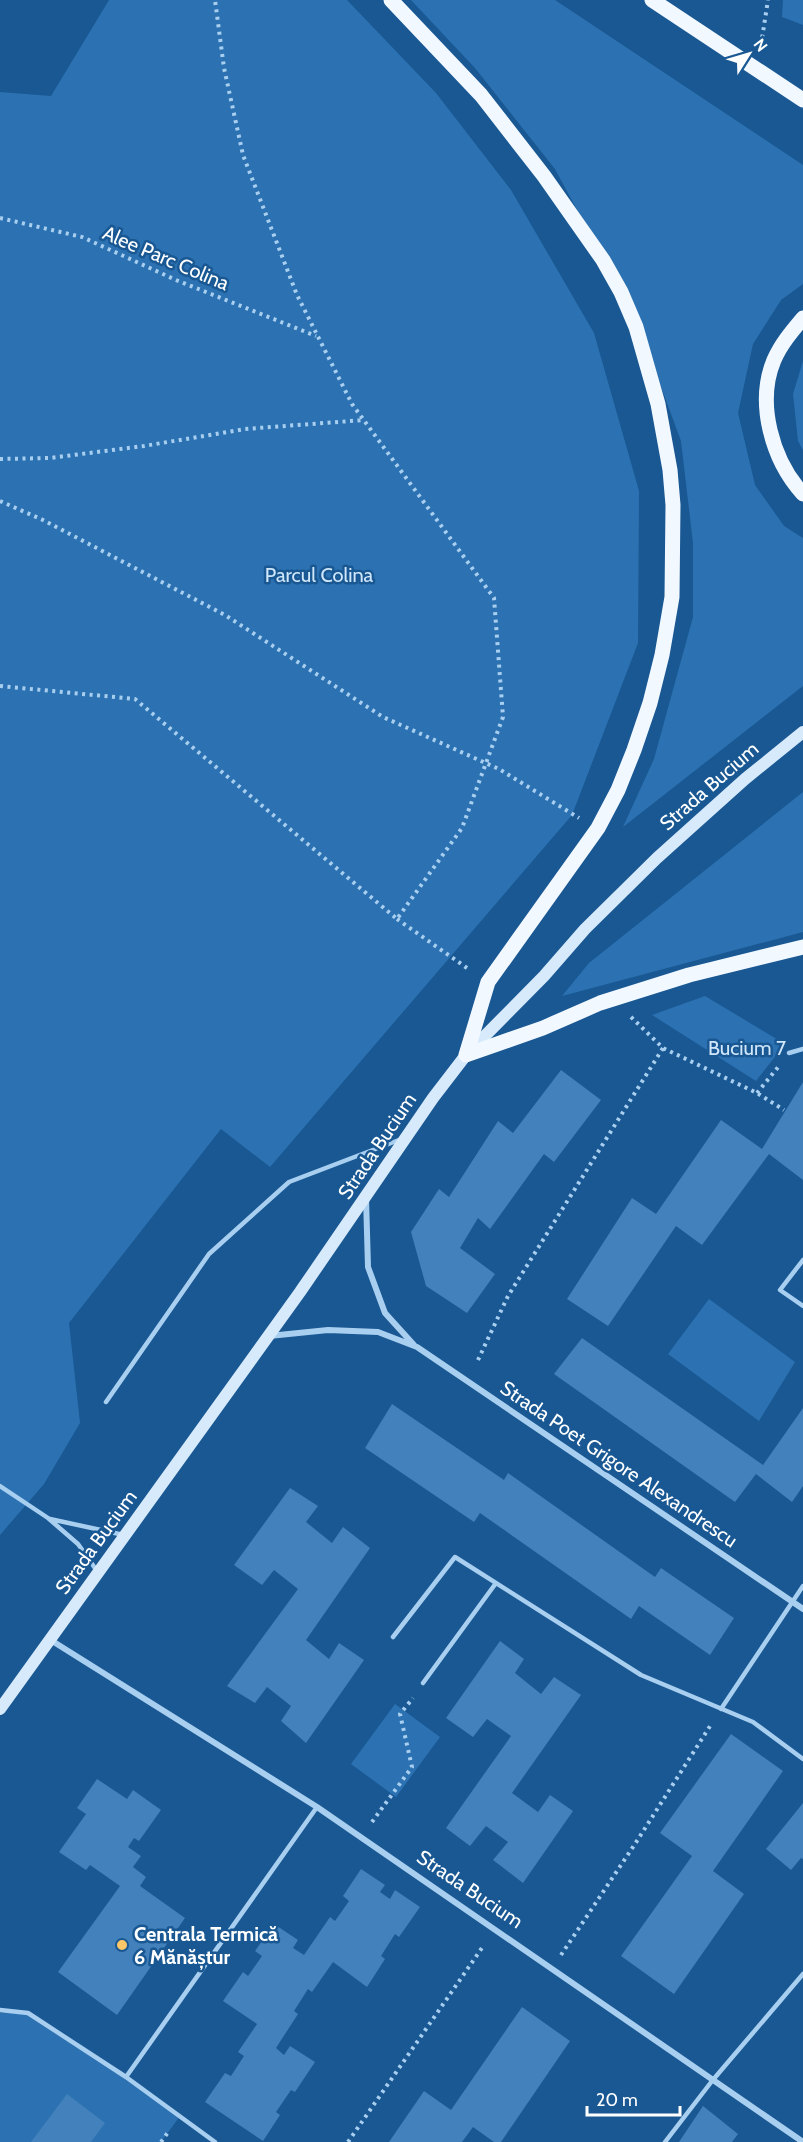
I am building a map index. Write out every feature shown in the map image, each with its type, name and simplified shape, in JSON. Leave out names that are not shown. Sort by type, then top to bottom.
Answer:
[{"type":"main road","points":[[391,0],[481,95],[544,176],[603,260],[621,292],[636,327],[658,404],[670,470],[673,505],[672,597],[662,655],[650,703],[618,790],[598,828],[488,982],[466,1054]]},
{"type":"main road","points":[[652,0],[803,100]]},
{"type":"main road","points":[[786,88],[803,89]]},
{"type":"main road","points":[[803,318],[788,336],[774,361],[767,391],[767,417],[774,444],[803,494]]},
{"type":"main road","name":"Strada Bucium","points":[[0,1708],[268,1336],[466,1054],[544,976],[585,929],[657,858],[745,779],[803,732]]},
{"type":"main road","points":[[466,1054],[543,1028],[600,1003],[689,975],[803,947]]},
{"type":"street","points":[[366,1197],[368,1268],[385,1313],[417,1347]]},
{"type":"street","points":[[268,1336],[328,1330],[378,1332],[417,1347]]},
{"type":"street","name":"Strada Poet Grigore Alexandrescu","points":[[417,1347],[803,1609]]},
{"type":"street","name":"Strada Bucium","points":[[48,1639],[317,1807],[803,2142]]},
{"type":"lane","points":[[789,1053],[803,1049]]},
{"type":"lane","points":[[106,1402],[209,1254],[289,1182],[408,1137]]},
{"type":"lane","points":[[803,1260],[780,1290],[803,1306]]},
{"type":"lane","points":[[0,1486],[48,1518],[78,1544],[98,1573]]},
{"type":"lane","points":[[48,1518],[126,1535]]},
{"type":"lane","points":[[393,1637],[455,1557],[641,1675],[753,1722],[803,1759]]},
{"type":"lane","points":[[423,1683],[496,1583]]},
{"type":"lane","points":[[721,1709],[803,1586]]},
{"type":"lane","points":[[126,2077],[317,1807]]},
{"type":"lane","points":[[664,2142],[712,2081],[803,1974]]},
{"type":"lane","points":[[0,2010],[28,2013],[126,2077],[216,2142]]},
{"type":"path","points":[[215,0],[224,68],[243,155],[297,296],[352,404],[495,598],[503,717],[462,828],[397,919]]},
{"type":"path","points":[[762,46],[768,0]]},
{"type":"path","name":"Alee Parc Colina","points":[[0,218],[82,237],[176,280],[318,336]]},
{"type":"path","points":[[0,459],[50,458],[144,446],[245,429],[364,420]]},
{"type":"path","points":[[0,501],[44,520],[225,615],[383,717],[487,763],[598,828]]},
{"type":"path","points":[[0,686],[135,699],[397,919],[467,968]]},
{"type":"path","points":[[629,1014],[663,1048],[757,1093],[784,1110]]},
{"type":"path","points":[[478,1360],[508,1296],[663,1048]]},
{"type":"path","points":[[757,1093],[789,1053]]},
{"type":"path","points":[[361,1837],[412,1767],[400,1714],[423,1683]]},
{"type":"path","points":[[552,1968],[721,1709]]},
{"type":"path","points":[[348,2142],[495,1929]]},
{"type":"green space","name":"Parcul Colina","points":[[109,0],[347,0],[436,93],[511,190],[594,333],[639,491],[638,643],[572,815],[270,1167],[221,1129],[69,1323],[80,1423],[44,1484],[0,1535],[0,92],[51,96]]},
{"type":"green space","points":[[411,0],[555,0],[803,165],[803,284],[781,300],[753,344],[738,413],[755,485],[784,526],[803,538],[803,686],[623,827],[654,759],[693,617],[693,543],[681,441],[636,319],[555,169],[475,68]]},
{"type":"green space","points":[[783,0],[803,0],[803,25],[782,17]]},
{"type":"green space","points":[[803,361],[803,450],[798,441],[793,394]]},
{"type":"green space","points":[[803,792],[803,932],[562,996],[589,963]]},
{"type":"green space","name":"Bucium 7","points":[[705,996],[785,1044],[756,1081],[652,1015]]},
{"type":"green space","points":[[709,1299],[795,1362],[759,1421],[668,1354]]},
{"type":"green space","points":[[395,1704],[440,1737],[396,1797],[351,1764]]},
{"type":"green space","points":[[0,2013],[28,2013],[126,2077],[180,2116],[161,2142],[0,2142]]},
{"type":"building","points":[[561,1070],[601,1100],[554,1162],[544,1154],[490,1229],[478,1218],[460,1248],[495,1274],[467,1313],[426,1286],[411,1232],[439,1189],[449,1197],[498,1121],[513,1133]]},
{"type":"building","points":[[803,1082],[803,1180],[769,1154],[702,1245],[676,1226],[608,1326],[567,1299],[632,1198],[656,1214],[721,1120],[762,1149]]},
{"type":"building","points":[[582,1338],[763,1465],[803,1408],[803,1486],[792,1502],[756,1474],[735,1502],[554,1374]]},
{"type":"building","points":[[392,1404],[504,1480],[508,1473],[655,1577],[661,1568],[734,1618],[710,1655],[639,1606],[631,1619],[480,1513],[474,1522],[365,1448]]},
{"type":"building","points":[[290,1488],[318,1506],[306,1522],[332,1543],[343,1527],[370,1548],[306,1640],[329,1659],[339,1643],[364,1660],[306,1743],[281,1721],[291,1706],[267,1687],[255,1703],[227,1686],[298,1589],[274,1570],[262,1585],[234,1565]]},
{"type":"building","points":[[500,1641],[524,1659],[515,1673],[541,1694],[554,1677],[581,1695],[512,1793],[538,1812],[550,1795],[573,1811],[523,1883],[493,1860],[508,1842],[486,1826],[470,1846],[446,1828],[511,1736],[487,1719],[473,1737],[446,1718]]},
{"type":"building","points":[[731,1734],[783,1771],[713,1871],[744,1894],[674,1994],[621,1956],[692,1856],[660,1833]]},
{"type":"building","points":[[97,1779],[127,1799],[133,1790],[161,1810],[139,1841],[134,1838],[128,1847],[141,1856],[133,1867],[146,1877],[140,1886],[185,1918],[117,2015],[58,1972],[120,1886],[90,1865],[86,1870],[59,1852],[86,1814],[77,1808]]},
{"type":"building","points":[[803,1803],[803,1859],[801,1858],[791,1870],[766,1849]]},
{"type":"building","points":[[361,1869],[385,1885],[380,1892],[390,1899],[395,1890],[420,1907],[399,1937],[395,1934],[381,1956],[385,1959],[367,1987],[333,1962],[312,1992],[308,1989],[294,2011],[298,2014],[276,2048],[284,2055],[290,2046],[315,2062],[295,2092],[291,2090],[276,2112],[280,2115],[263,2141],[205,2102],[225,2073],[231,2076],[244,2056],[238,2052],[257,2024],[223,2001],[243,1972],[248,1976],[262,1956],[255,1951],[274,1924],[298,1940],[293,1948],[304,1955],[330,1917],[335,1921],[349,1901],[343,1896]]},
{"type":"building","points":[[522,2007],[570,2041],[501,2142],[494,2142],[473,2127],[462,2142],[389,2142],[424,2091],[451,2110]]},
{"type":"building","points":[[67,2094],[105,2123],[91,2142],[31,2142]]},
{"type":"building","points":[[703,2106],[738,2134],[732,2142],[679,2142]]},
{"type":"place","name":"Centrala Termică 6 Mănăștur","points":[[122,1945]]}]
